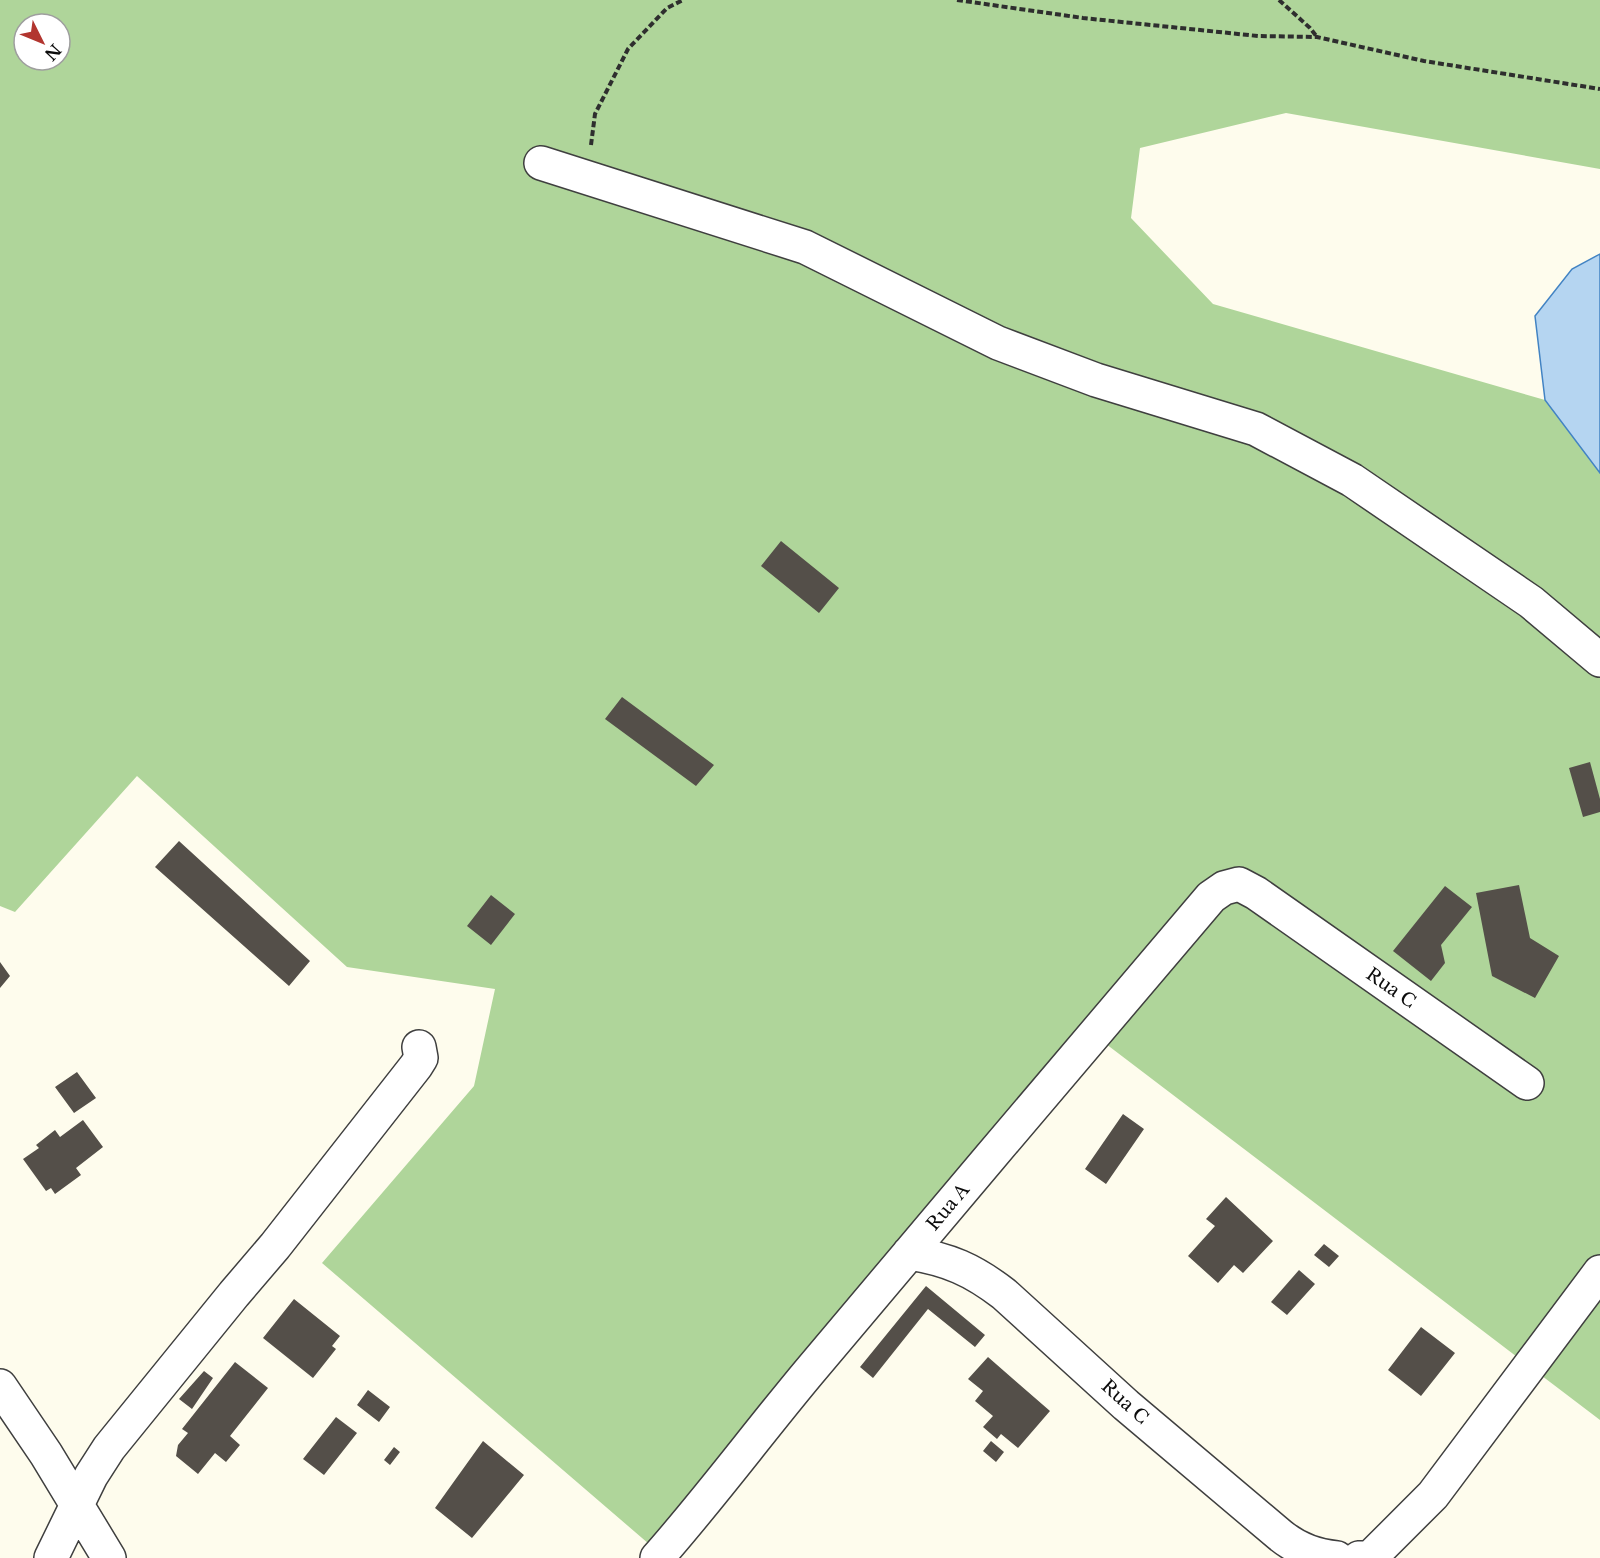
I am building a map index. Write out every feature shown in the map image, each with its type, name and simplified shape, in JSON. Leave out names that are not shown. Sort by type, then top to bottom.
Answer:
[{"type":"street","points":[[541,163],[805,248],[998,343],[1096,380],[1256,429],[1352,480],[1531,602],[1600,660]]},
{"type":"street","name":"Rua A","points":[[657,1558],[909,1253],[1211,897],[1224,888],[1239,884],[1256,893]]},
{"type":"street","name":"Rua C","points":[[1256,893],[1527,1083]]},
{"type":"street","points":[[51,1558],[91,1476],[109,1448],[282,1238],[417,1066],[421,1058],[419,1047]]},
{"type":"street","name":"Rua C","points":[[909,1253],[945,1260],[986,1280],[1126,1405],[1280,1535],[1315,1555],[1337,1558]]},
{"type":"street","points":[[1365,1558],[1432,1495],[1600,1272]]},
{"type":"street","points":[[0,1386],[77,1504],[109,1558]]},
{"type":"path","points":[[588,178],[595,114],[628,49],[667,8],[683,0]]},
{"type":"path","points":[[957,0],[1083,18],[1258,36],[1317,37],[1424,61],[1600,89]]},
{"type":"path","points":[[1279,0],[1317,37]]},
{"type":"green space","points":[[0,0],[1600,0],[1600,169],[1286,113],[1140,148],[1131,218],[1213,304],[1545,400],[1600,473],[1600,1420],[1085,1028],[649,1544],[322,1263],[474,1086],[495,989],[347,967],[137,776],[15,912],[0,906]]},
{"type":"water","points":[[1600,254],[1600,473],[1545,400],[1535,316],[1572,269]]},
{"type":"building","points":[[781,541],[839,588],[819,613],[761,566]]},
{"type":"building","points":[[622,697],[714,765],[696,786],[605,719]]},
{"type":"building","points":[[1590,762],[1600,799],[1600,812],[1583,817],[1569,768]]},
{"type":"building","points":[[179,841],[310,961],[289,986],[155,867]]},
{"type":"building","points":[[1519,885],[1530,938],[1559,956],[1535,998],[1492,976],[1476,893]]},
{"type":"building","points":[[1445,886],[1472,907],[1441,945],[1445,963],[1431,981],[1393,951]]},
{"type":"building","points":[[491,895],[515,914],[491,945],[467,926]]},
{"type":"building","points":[[0,962],[10,976],[0,988]]},
{"type":"building","points":[[77,1072],[96,1098],[74,1113],[55,1087]]},
{"type":"building","points":[[1123,1114],[1144,1129],[1106,1184],[1085,1169]]},
{"type":"building","points":[[83,1120],[103,1147],[76,1168],[81,1175],[55,1194],[51,1188],[46,1191],[23,1159],[39,1148],[36,1145],[55,1130],[60,1137]]},
{"type":"building","points":[[1226,1197],[1273,1241],[1243,1273],[1234,1265],[1218,1283],[1188,1256],[1215,1226],[1206,1219]]},
{"type":"building","points":[[1324,1244],[1339,1256],[1329,1267],[1314,1255]]},
{"type":"building","points":[[1299,1270],[1315,1284],[1287,1315],[1271,1302]]},
{"type":"building","points":[[926,1286],[985,1335],[975,1347],[928,1309],[873,1378],[860,1367]]},
{"type":"building","points":[[294,1299],[340,1336],[332,1346],[336,1349],[313,1378],[263,1338]]},
{"type":"building","points":[[1421,1327],[1455,1353],[1421,1396],[1388,1370]]},
{"type":"building","points":[[988,1357],[1050,1411],[1018,1448],[1001,1434],[997,1439],[983,1427],[993,1416],[975,1401],[983,1391],[968,1379]]},
{"type":"building","points":[[235,1362],[268,1388],[230,1436],[240,1445],[226,1462],[215,1453],[198,1474],[176,1456],[178,1445],[188,1433],[182,1429]]},
{"type":"building","points":[[204,1371],[213,1378],[192,1409],[179,1399]]},
{"type":"building","points":[[368,1390],[390,1407],[379,1422],[357,1405]]},
{"type":"building","points":[[336,1417],[357,1433],[324,1475],[303,1459]]},
{"type":"building","points":[[483,1441],[524,1475],[472,1538],[435,1508]]},
{"type":"building","points":[[991,1441],[1004,1452],[996,1462],[983,1451]]},
{"type":"building","points":[[394,1447],[400,1452],[390,1465],[384,1460]]}]
